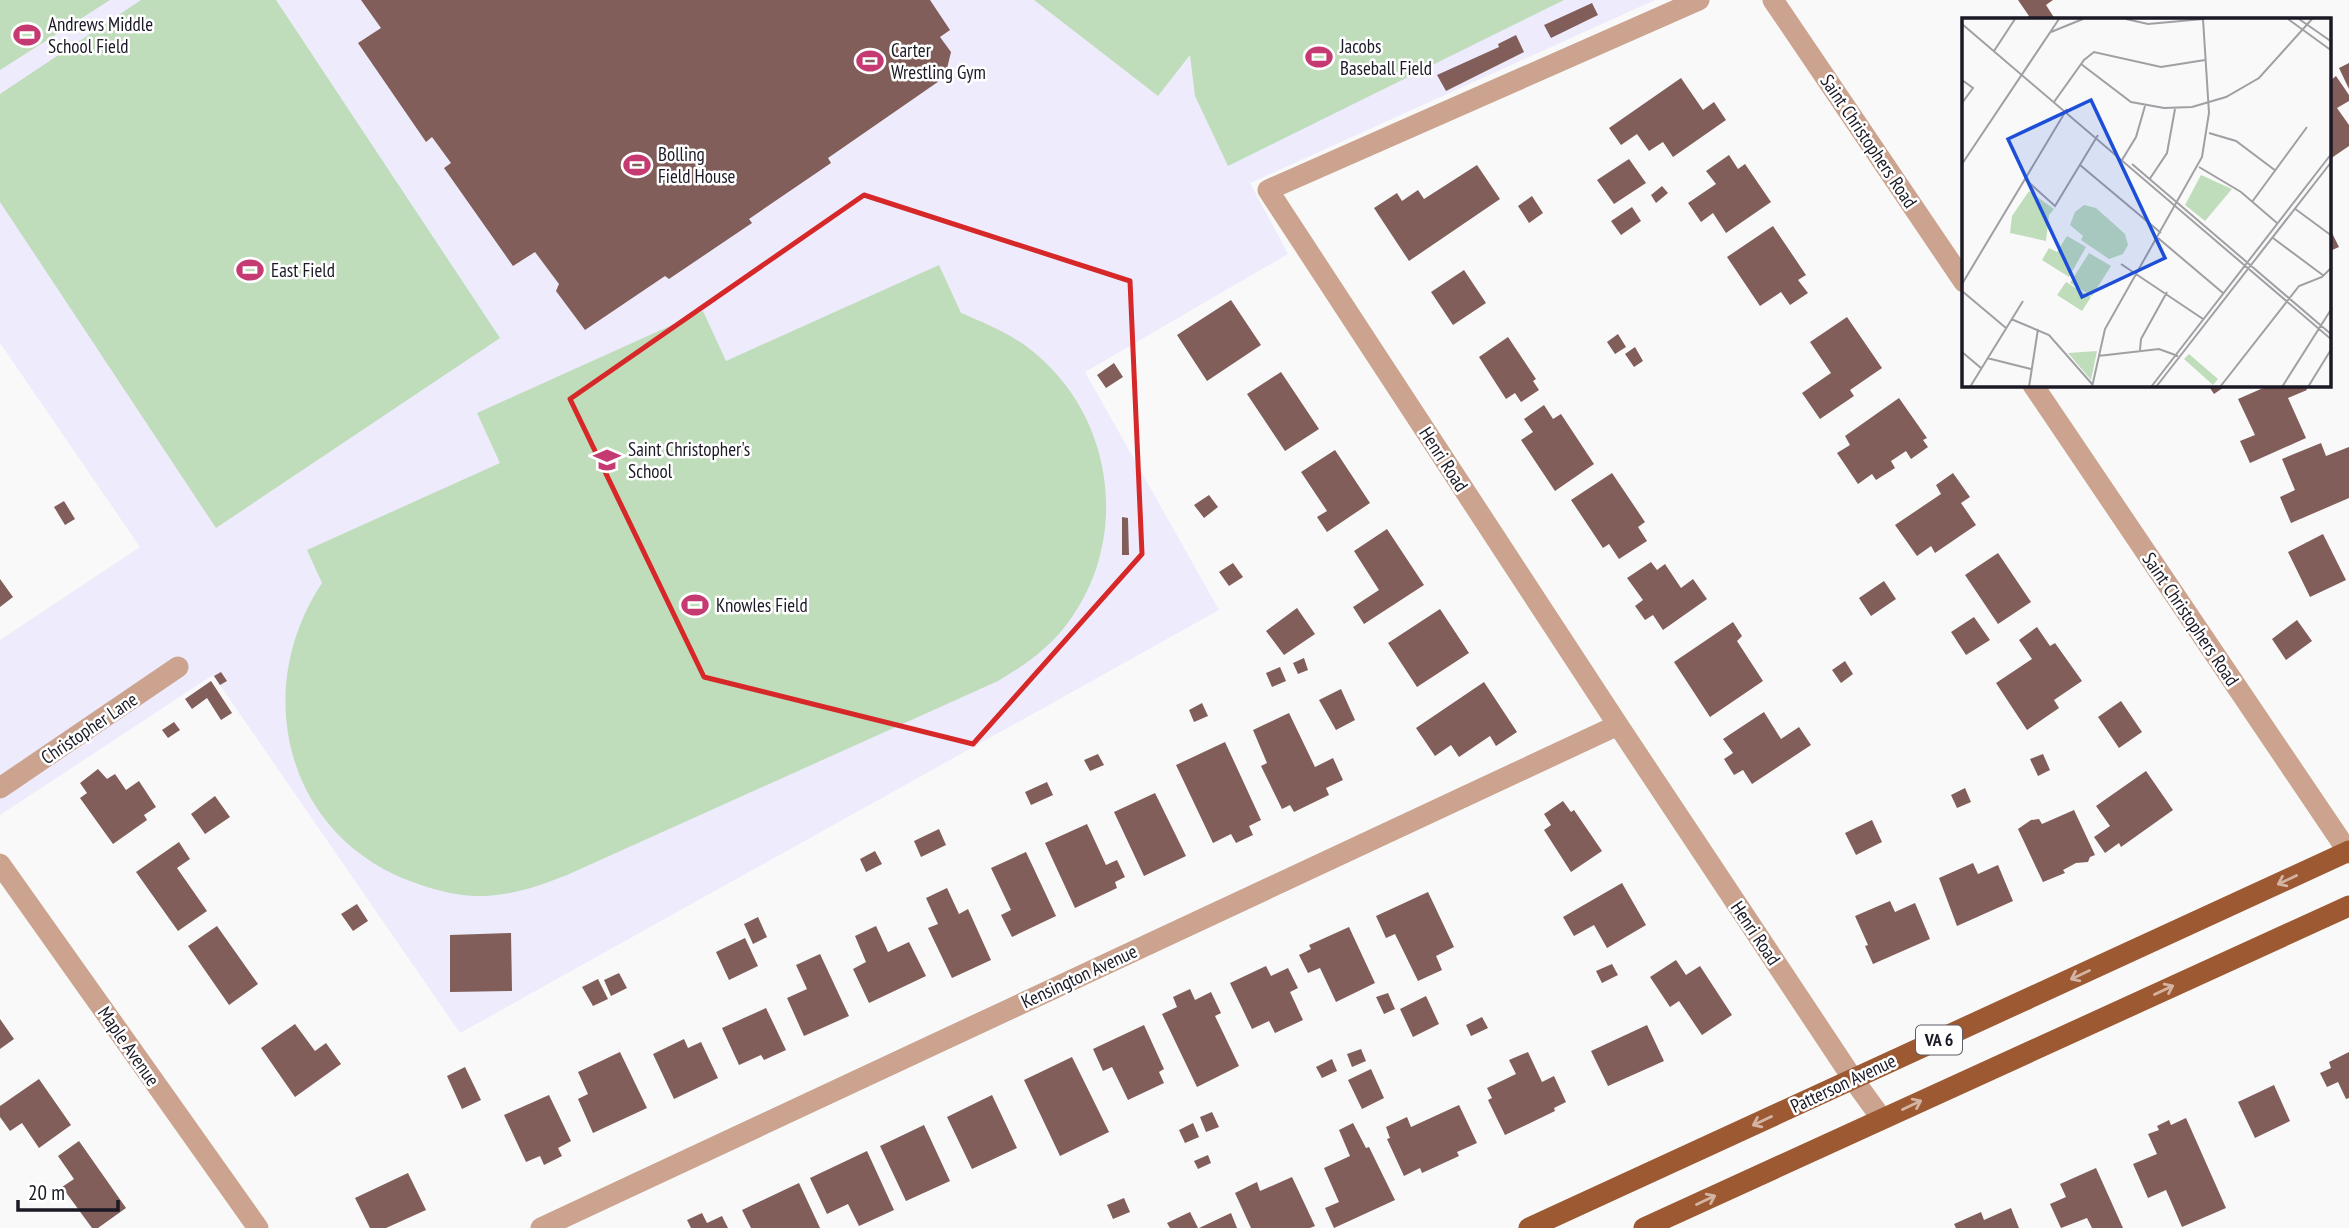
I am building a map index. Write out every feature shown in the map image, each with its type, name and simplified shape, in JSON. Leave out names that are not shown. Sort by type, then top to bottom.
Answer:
[{"type":"main road","name":"Patterson Avenue","points":[[1529,1228],[2349,852]]},
{"type":"main road","name":"VA 6","points":[[1644,1228],[2349,906]]},
{"type":"street","name":"Henri Road","points":[[1699,0],[1268,190],[1618,725],[1882,1119]]},
{"type":"street","name":"Saint Christophers Road","points":[[1773,0],[1962,279]]},
{"type":"street","name":"Saint Christophers Road","points":[[2034,387],[2349,852]]},
{"type":"street","name":"Christopher Lane","points":[[0,788],[178,667]]},
{"type":"street","name":"Kensington Avenue","points":[[541,1228],[1618,725]]},
{"type":"street","name":"Maple Avenue","points":[[0,864],[258,1228]]},
{"type":"highlighted area","points":[[864,195],[1130,281],[1142,554],[973,744],[704,677],[570,399]]},
{"type":"shaded area","name":"Saint Christopher's School","points":[[0,0],[1655,0],[1250,183],[1288,254],[1085,372],[1219,610],[460,1033],[213,675],[0,815],[0,640],[140,547],[0,343]]},
{"type":"green space","name":"Andrews Middle School Field","points":[[0,0],[110,0],[0,70]]},
{"type":"green space","name":"East Field","points":[[141,0],[276,0],[500,338],[216,528],[0,202],[0,94]]},
{"type":"green space","name":"Jacobs Baseball Field","points":[[1034,0],[1564,0],[1228,166],[1195,96],[1190,55],[1158,96]]},
{"type":"green space","points":[[939,265],[961,313],[1019,341],[1063,381],[1083,412],[1097,447],[1105,483],[1106,519],[1100,556],[1087,591],[1067,624],[1044,649],[998,681],[567,875],[521,890],[474,896],[447,892],[402,878],[362,855],[330,825],[306,790],[292,750],[286,709],[289,666],[301,623],[322,583],[307,550],[500,463],[477,413],[703,311],[726,361]]},
{"type":"building","name":"Bolling Field House","points":[[361,0],[930,0],[950,30],[940,37],[951,52],[945,77],[828,158],[831,163],[749,219],[752,223],[669,279],[665,276],[585,330],[556,291],[559,284],[535,252],[513,266],[444,168],[451,163],[432,137],[426,142],[358,43],[381,28]]},
{"type":"building","points":[[2018,0],[2053,0],[2046,5],[2054,18],[2026,18],[2029,16]]},
{"type":"building","points":[[1592,3],[1598,15],[1551,38],[1544,25]]},
{"type":"building","points":[[1516,35],[1524,52],[1446,91],[1437,75],[1499,47],[1498,44]]},
{"type":"building","points":[[2349,63],[2349,89],[2339,68]]},
{"type":"building","points":[[2336,76],[2349,95],[2349,101],[2337,108],[2349,125],[2349,146],[2332,158],[2332,79]]},
{"type":"building","points":[[1681,78],[1703,110],[1714,102],[1726,120],[1673,157],[1663,142],[1649,151],[1637,134],[1621,145],[1609,128]]},
{"type":"building","points":[[1729,155],[1738,169],[1745,164],[1771,202],[1726,233],[1713,213],[1701,222],[1688,203],[1716,184],[1706,171]]},
{"type":"building","points":[[1629,159],[1646,183],[1614,204],[1597,180]]},
{"type":"building","points":[[1477,165],[1500,199],[1409,261],[1374,208],[1397,193],[1402,201],[1418,190],[1424,199]]},
{"type":"building","points":[[1662,186],[1668,193],[1656,203],[1651,195]]},
{"type":"building","points":[[1532,196],[1543,213],[1529,223],[1518,206]]},
{"type":"building","points":[[1632,207],[1641,221],[1621,235],[1611,221]]},
{"type":"building","points":[[1773,226],[1806,275],[1798,280],[1808,293],[1790,305],[1781,292],[1760,306],[1727,257]]},
{"type":"building","points":[[2332,233],[2339,247],[2332,250]]},
{"type":"building","points":[[1464,270],[1486,303],[1453,325],[1431,292]]},
{"type":"building","points":[[1231,300],[1261,345],[1207,381],[1177,335]]},
{"type":"building","points":[[1847,317],[1882,368],[1850,390],[1854,396],[1820,419],[1802,393],[1831,373],[1810,342]]},
{"type":"building","points":[[1618,334],[1626,347],[1615,354],[1607,342]]},
{"type":"building","points":[[1508,337],[1536,379],[1533,381],[1539,390],[1521,402],[1515,393],[1506,399],[1479,357]]},
{"type":"building","points":[[1635,347],[1643,361],[1634,367],[1625,354]]},
{"type":"building","points":[[1114,363],[1123,377],[1106,388],[1097,375]]},
{"type":"building","points":[[1281,372],[1319,429],[1285,451],[1247,394]]},
{"type":"building","points":[[2209,387],[2224,387],[2214,394]]},
{"type":"building","points":[[2265,387],[2306,387],[2307,390],[2288,398],[2306,438],[2250,463],[2240,441],[2255,435],[2238,399]]},
{"type":"building","points":[[1899,398],[1927,438],[1923,440],[1928,447],[1911,459],[1906,451],[1891,461],[1895,468],[1876,480],[1872,474],[1858,484],[1837,453],[1850,445],[1845,436]]},
{"type":"building","points":[[1544,405],[1553,419],[1561,414],[1594,464],[1555,491],[1521,440],[1533,432],[1524,419]]},
{"type":"building","points":[[2321,443],[2326,456],[2349,447],[2349,498],[2291,523],[2280,497],[2295,490],[2282,459]]},
{"type":"building","points":[[1335,450],[1370,503],[1327,532],[1317,517],[1327,511],[1301,472]]},
{"type":"building","points":[[1612,473],[1645,522],[1638,527],[1647,541],[1619,559],[1609,544],[1603,548],[1571,500]]},
{"type":"building","points":[[1953,473],[1970,497],[1961,503],[1976,525],[1935,553],[1931,546],[1917,556],[1895,525],[1941,494],[1936,485]]},
{"type":"building","points":[[1209,495],[1218,507],[1204,518],[1194,505]]},
{"type":"building","points":[[64,501],[75,519],[65,525],[54,507]]},
{"type":"building","points":[[1122,517],[1128,518],[1129,555],[1122,555]]},
{"type":"building","points":[[1387,529],[1424,585],[1364,624],[1353,607],[1379,590],[1354,551]]},
{"type":"building","points":[[2323,534],[2346,580],[2310,597],[2288,552]]},
{"type":"building","points":[[1998,553],[2031,602],[1998,624],[1965,575]]},
{"type":"building","points":[[1651,562],[1657,570],[1665,564],[1681,588],[1693,579],[1707,599],[1663,630],[1653,615],[1645,620],[1635,606],[1643,600],[1627,578]]},
{"type":"building","points":[[1233,563],[1243,577],[1229,586],[1219,572]]},
{"type":"building","points":[[0,579],[13,597],[0,607]]},
{"type":"building","points":[[1884,581],[1896,599],[1871,616],[1859,598]]},
{"type":"building","points":[[1297,608],[1315,634],[1284,655],[1266,631]]},
{"type":"building","points":[[1440,609],[1469,653],[1417,687],[1388,643]]},
{"type":"building","points":[[1974,617],[1990,640],[1966,655],[1951,632]]},
{"type":"building","points":[[2297,620],[2312,641],[2286,660],[2272,639]]},
{"type":"building","points":[[1733,622],[1742,636],[1737,641],[1763,681],[1710,717],[1674,662]]},
{"type":"building","points":[[2037,627],[2050,646],[2055,643],[2082,681],[2054,700],[2059,708],[2027,730],[1996,683],[2032,659],[2019,640]]},
{"type":"building","points":[[1304,658],[1308,670],[1298,674],[1293,663]]},
{"type":"building","points":[[1845,661],[1853,674],[1841,683],[1832,670]]},
{"type":"building","points":[[1280,667],[1286,681],[1272,687],[1266,673]]},
{"type":"building","points":[[221,672],[227,681],[220,685],[214,676]]},
{"type":"building","points":[[211,681],[232,713],[221,720],[207,698],[192,709],[185,699]]},
{"type":"building","points":[[1484,682],[1517,732],[1496,746],[1490,736],[1459,757],[1451,745],[1435,756],[1416,728]]},
{"type":"building","points":[[1341,689],[1355,720],[1336,730],[1319,700]]},
{"type":"building","points":[[2121,701],[2142,732],[2119,748],[2098,717]]},
{"type":"building","points":[[1202,703],[1208,716],[1194,722],[1189,710]]},
{"type":"building","points":[[1764,712],[1781,739],[1799,727],[1811,745],[1752,784],[1743,770],[1734,775],[1724,759],[1733,753],[1723,739]]},
{"type":"building","points":[[1289,713],[1315,767],[1333,758],[1343,780],[1326,788],[1329,795],[1294,812],[1290,805],[1282,809],[1261,766],[1267,763],[1253,730]]},
{"type":"building","points":[[174,722],[180,730],[168,738],[162,730]]},
{"type":"building","points":[[1225,742],[1261,820],[1249,826],[1253,835],[1236,843],[1231,834],[1213,843],[1176,765]]},
{"type":"building","points":[[1098,754],[1104,765],[1090,771],[1084,760]]},
{"type":"building","points":[[2043,754],[2050,770],[2038,776],[2030,759]]},
{"type":"building","points":[[98,769],[107,779],[115,774],[126,790],[139,781],[156,807],[144,815],[147,820],[113,844],[80,798],[87,793],[80,783]]},
{"type":"building","points":[[2146,771],[2173,810],[2121,847],[2119,843],[2105,853],[2094,837],[2110,826],[2096,806]]},
{"type":"building","points":[[1047,782],[1053,795],[1031,805],[1025,792]]},
{"type":"building","points":[[1965,788],[1971,802],[1957,808],[1951,795]]},
{"type":"building","points":[[1155,793],[1186,856],[1144,876],[1114,812]]},
{"type":"building","points":[[215,796],[230,817],[205,834],[191,814]]},
{"type":"building","points":[[1563,801],[1571,812],[1574,810],[1602,851],[1571,872],[1544,830],[1551,825],[1544,814]]},
{"type":"building","points":[[2074,810],[2095,855],[2090,857],[2088,862],[2076,863],[2063,870],[2065,873],[2043,882],[2018,829],[2031,820],[2039,819],[2042,824]]},
{"type":"building","points":[[1872,820],[1882,842],[1856,855],[1845,833]]},
{"type":"building","points":[[1087,824],[1106,865],[1117,860],[1125,877],[1115,882],[1117,888],[1075,908],[1045,843]]},
{"type":"building","points":[[939,829],[946,845],[921,857],[914,841]]},
{"type":"building","points":[[179,842],[190,859],[177,868],[207,911],[178,931],[136,872]]},
{"type":"building","points":[[875,851],[882,864],[866,872],[860,859]]},
{"type":"building","points":[[1026,852],[1056,916],[1012,937],[1001,915],[1011,910],[991,868]]},
{"type":"building","points":[[1973,863],[1978,874],[1998,865],[2013,901],[1957,926],[1939,878]]},
{"type":"building","points":[[1622,883],[1646,925],[1607,948],[1594,925],[1574,936],[1563,917]]},
{"type":"building","points":[[947,888],[959,914],[968,909],[991,960],[952,978],[928,928],[938,924],[926,898]]},
{"type":"building","points":[[1428,892],[1454,947],[1436,956],[1442,970],[1418,981],[1395,934],[1386,938],[1376,916]]},
{"type":"building","points":[[1890,901],[1895,912],[1915,903],[1930,939],[1873,964],[1855,916]]},
{"type":"building","points":[[357,904],[368,921],[353,931],[341,914]]},
{"type":"building","points":[[758,917],[767,937],[753,944],[744,924]]},
{"type":"building","points":[[217,926],[258,984],[229,1005],[188,946]]},
{"type":"building","points":[[876,926],[888,952],[909,942],[926,976],[869,1003],[853,969],[866,962],[855,936]]},
{"type":"building","points":[[1349,927],[1375,983],[1336,1002],[1320,968],[1308,973],[1299,955],[1311,949],[1309,945]]},
{"type":"building","points":[[511,933],[512,991],[450,992],[450,935]]},
{"type":"building","points":[[745,938],[758,966],[729,980],[716,952]]},
{"type":"building","points":[[820,954],[849,1016],[804,1036],[787,998],[807,989],[796,965]]},
{"type":"building","points":[[1676,960],[1686,975],[1700,966],[1732,1015],[1702,1035],[1679,1001],[1670,1007],[1650,977]]},
{"type":"building","points":[[1612,964],[1618,975],[1602,983],[1596,971]]},
{"type":"building","points":[[1266,966],[1271,976],[1288,968],[1298,988],[1290,992],[1303,1020],[1275,1033],[1269,1021],[1252,1029],[1230,983]]},
{"type":"building","points":[[619,973],[627,988],[611,996],[604,980]]},
{"type":"building","points":[[598,979],[608,999],[593,1006],[582,987]]},
{"type":"building","points":[[1190,989],[1195,1000],[1211,992],[1221,1013],[1215,1016],[1239,1066],[1197,1087],[1162,1014],[1177,1007],[1173,997]]},
{"type":"building","points":[[1388,993],[1395,1009],[1384,1014],[1376,997]]},
{"type":"building","points":[[1426,996],[1439,1024],[1413,1037],[1400,1009]]},
{"type":"building","points":[[766,1008],[786,1050],[764,1060],[761,1055],[739,1065],[722,1028]]},
{"type":"building","points":[[1482,1017],[1488,1028],[1471,1036],[1466,1025]]},
{"type":"building","points":[[0,1019],[14,1039],[0,1049]]},
{"type":"building","points":[[295,1024],[315,1051],[326,1043],[341,1064],[295,1097],[261,1048]]},
{"type":"building","points":[[1144,1025],[1164,1069],[1159,1072],[1164,1083],[1128,1100],[1112,1067],[1103,1071],[1093,1049]]},
{"type":"building","points":[[1647,1025],[1664,1061],[1608,1086],[1591,1051]]},
{"type":"building","points":[[684,1039],[688,1048],[701,1042],[718,1078],[674,1099],[653,1054]]},
{"type":"building","points":[[1361,1049],[1366,1061],[1352,1067],[1347,1054]]},
{"type":"building","points":[[620,1052],[647,1108],[593,1133],[578,1099],[588,1094],[578,1072]]},
{"type":"building","points":[[1528,1052],[1542,1082],[1554,1076],[1566,1102],[1554,1108],[1555,1111],[1505,1135],[1488,1100],[1492,1098],[1487,1088],[1516,1074],[1509,1060]]},
{"type":"building","points":[[2349,1052],[2349,1098],[2346,1099],[2338,1082],[2327,1087],[2320,1073],[2331,1068],[2329,1062]]},
{"type":"building","points":[[1072,1057],[1109,1132],[1060,1156],[1024,1080]]},
{"type":"building","points":[[1332,1059],[1337,1071],[1322,1078],[1316,1067]]},
{"type":"building","points":[[465,1067],[481,1100],[462,1109],[447,1076]]},
{"type":"building","points":[[1371,1069],[1384,1098],[1362,1109],[1348,1080]]},
{"type":"building","points":[[39,1079],[71,1125],[39,1148],[22,1123],[10,1131],[0,1117],[0,1106]]},
{"type":"building","points":[[2274,1085],[2290,1121],[2255,1138],[2238,1102]]},
{"type":"building","points":[[549,1095],[571,1141],[558,1148],[562,1156],[544,1165],[540,1156],[526,1162],[504,1115]]},
{"type":"building","points":[[992,1095],[1017,1148],[972,1169],[947,1117]]},
{"type":"building","points":[[1459,1105],[1477,1143],[1457,1152],[1459,1156],[1422,1173],[1420,1168],[1404,1176],[1387,1139],[1390,1138],[1386,1127],[1407,1117],[1411,1127]]},
{"type":"building","points":[[1212,1112],[1219,1127],[1206,1132],[1200,1117]]},
{"type":"building","points":[[2186,1118],[2226,1208],[2182,1227],[2166,1190],[2148,1198],[2133,1164],[2157,1154],[2148,1134],[2159,1130],[2157,1126],[2169,1120],[2171,1125]]},
{"type":"building","points":[[1193,1123],[1199,1137],[1185,1143],[1179,1130]]},
{"type":"building","points":[[1353,1123],[1366,1148],[1369,1147],[1395,1200],[1334,1228],[1325,1208],[1339,1202],[1324,1168],[1350,1156],[1339,1130]]},
{"type":"building","points":[[924,1125],[950,1181],[906,1201],[880,1146]]},
{"type":"building","points":[[79,1141],[126,1208],[98,1228],[92,1228],[62,1187],[74,1179],[58,1156]]},
{"type":"building","points":[[867,1151],[894,1210],[859,1226],[848,1204],[827,1214],[810,1178]]},
{"type":"building","points":[[1208,1155],[1211,1163],[1198,1169],[1194,1161]]},
{"type":"building","points":[[2096,1168],[2123,1228],[2092,1228],[2087,1218],[2061,1228],[2050,1204],[2066,1197],[2060,1184]]},
{"type":"building","points":[[408,1173],[426,1210],[386,1228],[370,1228],[355,1198]]},
{"type":"building","points":[[1292,1177],[1315,1226],[1251,1228],[1235,1193],[1257,1182],[1260,1191]]},
{"type":"building","points":[[799,1183],[820,1228],[751,1228],[742,1210]]},
{"type":"building","points":[[1124,1198],[1130,1212],[1113,1219],[1107,1205]]},
{"type":"building","points":[[2011,1208],[2019,1228],[1956,1228],[1954,1224],[1981,1212],[1984,1220]]},
{"type":"building","points":[[1190,1212],[1198,1228],[1170,1228],[1167,1223]]},
{"type":"building","points":[[702,1213],[707,1223],[722,1216],[728,1228],[691,1228],[687,1220]]},
{"type":"building","points":[[1231,1213],[1237,1228],[1199,1228]]},
{"type":"place","name":"Andrews Middle School Field","points":[[27,35]]},
{"type":"place","name":"Jacobs Baseball Field","points":[[1319,57]]},
{"type":"place","name":"Carter Wrestling Gym","points":[[870,61]]},
{"type":"place","name":"Bolling Field House","points":[[637,165]]},
{"type":"place","name":"East Field","points":[[250,270]]},
{"type":"place","name":"Saint Christopher's School","points":[[607,460]]},
{"type":"place","name":"Knowles Field","points":[[695,605]]}]
